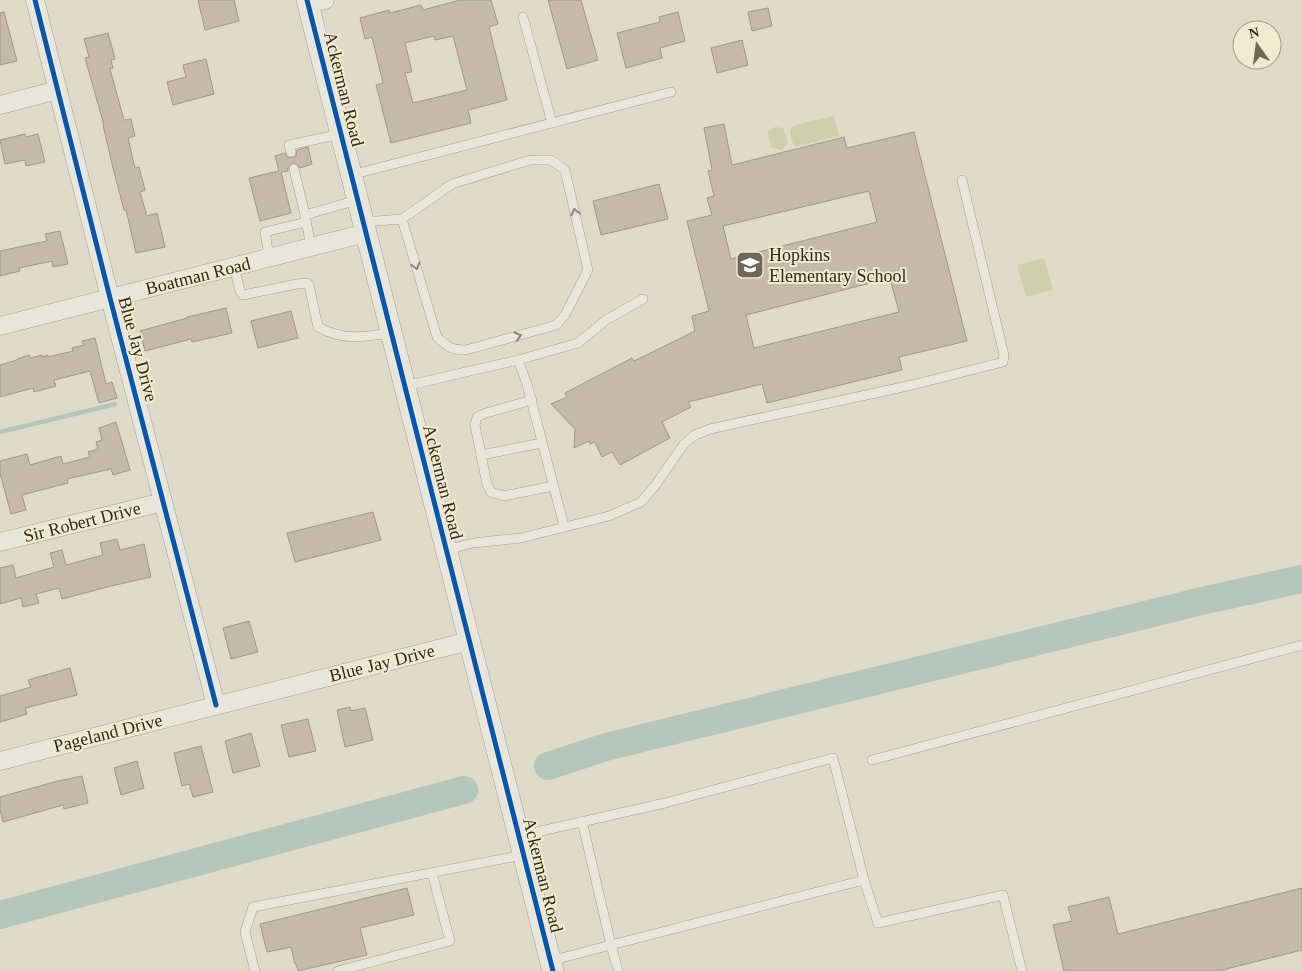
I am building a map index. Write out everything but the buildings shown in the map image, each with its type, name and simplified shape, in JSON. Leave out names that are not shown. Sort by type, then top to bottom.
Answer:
[{"type":"street","name":"Blue Jay Drive","points":[[35,0],[216,705],[469,641]]},
{"type":"street","name":"Ackerman Road","points":[[313,1],[351,175],[552,966]]},
{"type":"street","points":[[0,105],[58,90]]},
{"type":"street","name":"Boatman Road","points":[[0,326],[311,247],[365,227]]},
{"type":"street","name":"Sir Robert Drive","points":[[0,542],[163,502]]},
{"type":"street","name":"Pageland Drive","points":[[0,761],[216,705]]},
{"type":"lane","points":[[523,17],[552,123]]},
{"type":"lane","points":[[351,175],[671,92]]},
{"type":"lane","points":[[291,152],[289,145],[341,134]]},
{"type":"lane","points":[[365,227],[402,219],[452,184],[530,160],[551,160],[565,170],[588,270],[565,315],[556,325],[466,350],[455,350],[437,337],[402,219]]},
{"type":"lane","points":[[294,169],[311,247]]},
{"type":"lane","points":[[446,550],[473,542],[521,538],[610,516],[641,502],[654,487],[684,444],[695,435],[710,429],[912,385],[1002,362],[1004,355],[962,180]]},
{"type":"lane","points":[[269,257],[265,232],[358,200]]},
{"type":"lane","points":[[234,266],[243,295],[307,283],[318,327],[331,334],[357,338],[392,333]]},
{"type":"lane","points":[[405,386],[518,360],[578,343],[606,320],[643,299]]},
{"type":"lane","points":[[518,360],[532,400],[564,526]]},
{"type":"lane","points":[[532,400],[477,417],[475,425],[487,484],[491,492],[504,496],[553,486]]},
{"type":"lane","points":[[481,455],[542,443]]},
{"type":"lane","points":[[872,760],[1302,645]]},
{"type":"lane","points":[[255,971],[245,932],[252,907],[432,872],[521,846],[582,821],[665,803],[833,758],[864,880],[878,923],[1003,895],[1022,971]]},
{"type":"lane","points":[[582,821],[618,971]]},
{"type":"lane","points":[[338,971],[450,941],[432,872]]},
{"type":"lane","points":[[552,966],[611,945],[864,880]]},
{"type":"green space","points":[[834,116],[839,136],[794,147],[790,133],[791,128],[795,125]]},
{"type":"green space","points":[[775,127],[783,128],[788,143],[782,150],[772,148],[767,132]]},
{"type":"green space","points":[[1044,258],[1053,290],[1026,297],[1017,265]]},
{"type":"waterway","points":[[0,432],[115,404]]},
{"type":"waterway","points":[[548,766],[606,747],[1206,600],[1302,579]]},
{"type":"waterway","points":[[0,915],[464,790]]},
{"type":"cycle path","points":[[35,0],[216,705]]},
{"type":"cycle path","points":[[307,0],[553,971]]},
{"type":"place","name":"Hopkins Elementary School","points":[[750,265]]}]
